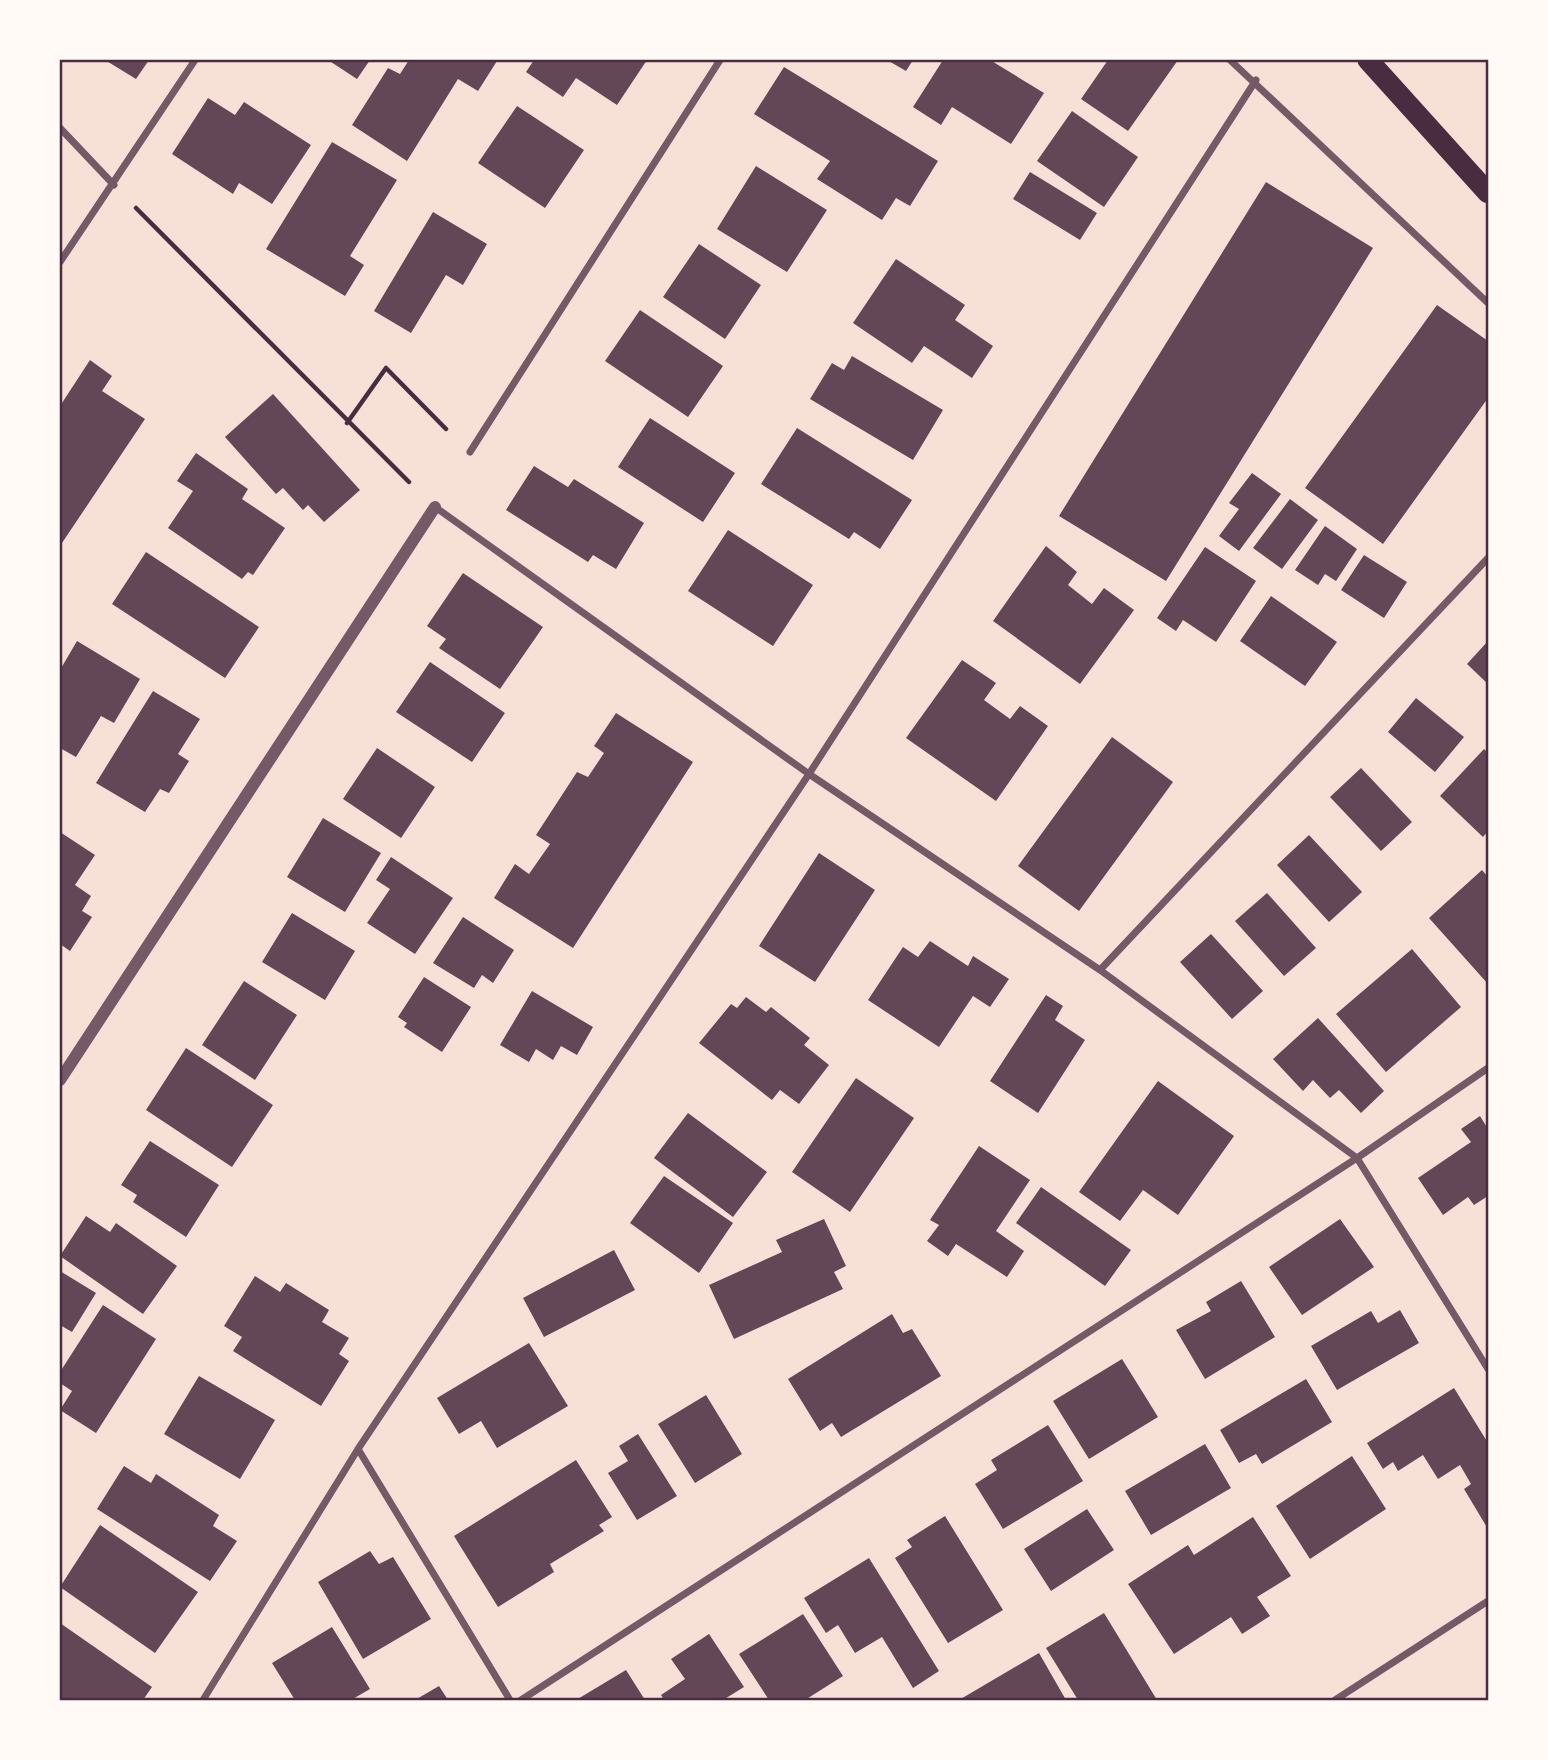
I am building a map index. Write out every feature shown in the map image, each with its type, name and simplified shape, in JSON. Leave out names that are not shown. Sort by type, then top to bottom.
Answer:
[{"type":"highway","points":[[1368,60],[1489,193]]},
{"type":"street","points":[[60,262],[114,185],[195,60]]},
{"type":"street","points":[[470,452],[720,60]]},
{"type":"street","points":[[1230,60],[1256,80],[1489,303]]},
{"type":"street","points":[[203,1700],[358,1449],[809,774],[1256,80]]},
{"type":"street","points":[[60,128],[114,185]]},
{"type":"street","points":[[60,1080],[435,507],[809,774],[1100,970],[1357,1158],[1489,1369]]},
{"type":"street","points":[[1100,970],[1489,558]]},
{"type":"street","points":[[521,1700],[1357,1158],[1489,1068]]},
{"type":"street","points":[[358,1449],[510,1700]]},
{"type":"street","points":[[1335,1700],[1489,1601]]},
{"type":"path","points":[[114,185],[347,423],[435,507]]},
{"type":"path","points":[[347,423],[386,368],[470,452]]},
{"type":"building","points":[[105,60],[149,60],[136,79]]},
{"type":"building","points":[[328,60],[370,60],[357,79]]},
{"type":"building","points":[[409,60],[497,61],[478,91],[458,79],[407,161],[352,125],[388,68],[400,74]]},
{"type":"building","points":[[534,60],[647,60],[617,105],[576,78],[563,97],[526,72]]},
{"type":"building","points":[[887,60],[913,60],[906,71]]},
{"type":"building","points":[[943,60],[990,60],[1044,93],[1011,144],[952,107],[941,125],[913,107]]},
{"type":"building","points":[[1108,60],[1178,60],[1128,131],[1081,99]]},
{"type":"building","points":[[784,67],[938,161],[910,206],[896,198],[882,220],[817,179],[830,161],[754,114]]},
{"type":"building","points":[[208,98],[235,115],[244,102],[311,145],[272,204],[239,183],[233,194],[172,154]]},
{"type":"building","points":[[517,106],[584,150],[545,208],[478,163]]},
{"type":"building","points":[[1072,111],[1138,157],[1104,207],[1037,161]]},
{"type":"building","points":[[332,142],[397,180],[350,256],[364,265],[345,296],[266,249]]},
{"type":"building","points":[[756,166],[827,210],[787,272],[717,229]]},
{"type":"building","points":[[1030,172],[1097,213],[1080,240],[1013,199]]},
{"type":"building","points":[[1266,182],[1373,248],[1166,581],[1059,516]]},
{"type":"building","points":[[433,212],[487,244],[463,285],[446,275],[411,333],[374,311]]},
{"type":"building","points":[[699,244],[761,285],[725,339],[663,297]]},
{"type":"building","points":[[896,259],[965,305],[955,320],[993,346],[972,378],[924,346],[912,363],[853,323]]},
{"type":"building","points":[[1437,305],[1488,341],[1488,398],[1383,544],[1305,488]]},
{"type":"building","points":[[640,310],[723,366],[688,417],[605,361]]},
{"type":"building","points":[[852,356],[943,410],[913,460],[810,399],[832,363],[844,370]]},
{"type":"building","points":[[90,360],[112,376],[102,391],[145,419],[60,546],[60,406]]},
{"type":"building","points":[[273,394],[360,490],[324,522],[308,505],[303,510],[283,488],[276,494],[225,437]]},
{"type":"building","points":[[650,418],[735,473],[703,522],[618,467]]},
{"type":"building","points":[[797,428],[912,500],[880,549],[854,532],[849,539],[761,484]]},
{"type":"building","points":[[196,453],[248,489],[242,499],[285,528],[253,575],[248,572],[242,579],[168,528],[193,491],[177,481]]},
{"type":"building","points":[[534,466],[568,487],[574,479],[644,523],[616,569],[593,555],[588,562],[506,510]]},
{"type":"building","points":[[1252,473],[1281,494],[1239,551],[1219,536],[1239,509],[1229,503]]},
{"type":"building","points":[[1290,499],[1318,520],[1282,569],[1253,548]]},
{"type":"building","points":[[1325,526],[1357,549],[1336,581],[1325,574],[1318,585],[1295,570]]},
{"type":"building","points":[[728,530],[813,585],[773,646],[688,591]]},
{"type":"building","points":[[1046,546],[1077,572],[1068,585],[1092,604],[1104,588],[1134,610],[1080,684],[993,621]]},
{"type":"building","points":[[1205,547],[1256,581],[1216,642],[1183,620],[1176,631],[1157,618]]},
{"type":"building","points":[[146,552],[259,627],[225,678],[112,604]]},
{"type":"building","points":[[1364,555],[1407,582],[1384,618],[1341,590]]},
{"type":"building","points":[[463,573],[543,627],[500,689],[439,648],[446,639],[427,626]]},
{"type":"building","points":[[1271,596],[1337,642],[1305,686],[1240,641]]},
{"type":"building","points":[[77,641],[140,679],[114,723],[101,716],[76,757],[60,748],[60,670]]},
{"type":"building","points":[[1488,641],[1488,684],[1467,664]]},
{"type":"building","points":[[962,660],[996,683],[984,700],[1010,719],[1020,706],[1048,726],[996,801],[906,738]]},
{"type":"building","points":[[430,662],[505,713],[472,762],[396,712]]},
{"type":"building","points":[[153,691],[200,719],[178,754],[189,761],[169,793],[160,789],[145,812],[96,783]]},
{"type":"building","points":[[1416,698],[1464,737],[1435,772],[1388,732]]},
{"type":"building","points":[[616,713],[693,762],[573,948],[494,898],[515,864],[529,874],[550,844],[536,835],[577,772],[588,777],[604,753],[594,746]]},
{"type":"building","points":[[1112,737],[1173,782],[1079,911],[1018,866]]},
{"type":"building","points":[[377,748],[435,787],[401,838],[343,799]]},
{"type":"building","points":[[1484,749],[1488,753],[1488,831],[1483,837],[1440,796]]},
{"type":"building","points":[[1361,768],[1412,822],[1381,851],[1330,797]]},
{"type":"building","points":[[323,818],[381,853],[345,912],[287,877]]},
{"type":"building","points":[[60,832],[95,855],[75,885],[91,896],[82,911],[92,917],[70,951],[60,944]]},
{"type":"building","points":[[1309,835],[1362,892],[1329,922],[1277,865]]},
{"type":"building","points":[[819,853],[875,890],[815,982],[759,946]]},
{"type":"building","points":[[391,857],[453,898],[415,954],[367,923],[390,889],[376,880]]},
{"type":"building","points":[[1482,870],[1488,877],[1488,984],[1429,918]]},
{"type":"building","points":[[1267,893],[1316,948],[1284,976],[1235,921]]},
{"type":"building","points":[[292,913],[355,951],[325,1000],[262,962]]},
{"type":"building","points":[[463,917],[514,950],[493,983],[482,975],[474,988],[433,963]]},
{"type":"building","points":[[1211,934],[1263,991],[1232,1019],[1180,962]]},
{"type":"building","points":[[930,941],[968,966],[973,956],[1009,979],[990,1007],[973,996],[939,1047],[868,1000],[903,947],[918,957]]},
{"type":"building","points":[[1412,949],[1461,1007],[1386,1072],[1336,1014]]},
{"type":"building","points":[[424,977],[471,1007],[442,1052],[404,1027],[407,1023],[398,1017]]},
{"type":"building","points":[[244,981],[297,1015],[255,1080],[202,1045]]},
{"type":"building","points":[[532,991],[593,1027],[577,1055],[561,1046],[553,1060],[536,1049],[529,1062],[500,1045]]},
{"type":"building","points":[[1046,995],[1063,1006],[1055,1020],[1085,1040],[1038,1113],[990,1081]]},
{"type":"building","points":[[746,997],[766,1012],[771,1007],[810,1038],[804,1045],[829,1065],[799,1104],[780,1090],[772,1100],[699,1043],[731,1004],[737,1008]]},
{"type":"building","points":[[1318,1018],[1384,1091],[1361,1113],[1339,1090],[1330,1098],[1313,1080],[1303,1091],[1273,1059]]},
{"type":"building","points":[[186,1048],[273,1105],[232,1167],[146,1110]]},
{"type":"building","points":[[856,1078],[914,1118],[850,1212],[792,1172]]},
{"type":"building","points":[[1158,1081],[1234,1136],[1178,1215],[1143,1190],[1120,1221],[1079,1192]]},
{"type":"building","points":[[688,1113],[767,1172],[733,1217],[654,1158]]},
{"type":"building","points":[[1480,1116],[1488,1129],[1488,1196],[1474,1205],[1468,1197],[1443,1215],[1418,1178],[1471,1142],[1461,1129]]},
{"type":"building","points":[[150,1141],[219,1185],[186,1237],[133,1202],[137,1195],[121,1185]]},
{"type":"building","points":[[979,1146],[1030,1180],[996,1231],[1024,1251],[1007,1277],[956,1244],[948,1256],[927,1241],[939,1225],[930,1220]]},
{"type":"building","points":[[664,1176],[733,1223],[699,1273],[630,1223]]},
{"type":"building","points":[[1041,1187],[1131,1250],[1105,1286],[1016,1223]]},
{"type":"building","points":[[86,1216],[110,1232],[116,1223],[177,1266],[143,1314],[60,1256]]},
{"type":"building","points":[[824,1219],[846,1266],[834,1272],[843,1289],[734,1339],[709,1285],[782,1252],[776,1240]]},
{"type":"building","points":[[1340,1219],[1374,1267],[1302,1315],[1269,1267]]},
{"type":"building","points":[[614,1250],[635,1290],[544,1337],[523,1298]]},
{"type":"building","points":[[60,1271],[96,1293],[72,1332],[60,1325]]},
{"type":"building","points":[[255,1276],[280,1292],[286,1283],[329,1310],[322,1322],[349,1338],[339,1354],[349,1361],[321,1406],[233,1351],[242,1337],[224,1326]]},
{"type":"building","points":[[1241,1281],[1275,1337],[1205,1379],[1176,1330],[1211,1311],[1206,1302]]},
{"type":"building","points":[[103,1305],[156,1339],[96,1433],[60,1410],[72,1391],[60,1383],[60,1372]]},
{"type":"building","points":[[1400,1310],[1419,1343],[1337,1390],[1311,1346],[1371,1311],[1378,1323]]},
{"type":"building","points":[[892,1314],[903,1333],[912,1329],[941,1376],[841,1437],[832,1423],[820,1431],[788,1379]]},
{"type":"building","points":[[529,1343],[568,1406],[497,1448],[481,1421],[459,1434],[437,1398]]},
{"type":"building","points":[[1122,1359],[1158,1417],[1089,1459],[1053,1401]]},
{"type":"building","points":[[199,1376],[275,1420],[240,1479],[164,1434]]},
{"type":"building","points":[[1306,1379],[1332,1422],[1262,1464],[1256,1454],[1239,1463],[1220,1430]]},
{"type":"building","points":[[1454,1388],[1488,1443],[1488,1529],[1464,1489],[1471,1484],[1460,1465],[1438,1479],[1423,1455],[1398,1471],[1393,1462],[1383,1469],[1367,1443]]},
{"type":"building","points":[[706,1395],[742,1454],[695,1483],[658,1424]]},
{"type":"building","points":[[1048,1425],[1083,1481],[1003,1529],[975,1484],[997,1470],[991,1460]]},
{"type":"building","points":[[638,1434],[677,1496],[637,1520],[608,1473],[628,1461],[619,1446]]},
{"type":"building","points":[[1205,1444],[1231,1488],[1151,1535],[1125,1491]]},
{"type":"building","points":[[1352,1456],[1386,1509],[1310,1559],[1276,1506]]},
{"type":"building","points":[[576,1460],[612,1517],[599,1525],[604,1531],[550,1564],[554,1572],[498,1607],[454,1536]]},
{"type":"building","points":[[124,1466],[151,1483],[156,1474],[219,1515],[213,1526],[237,1541],[210,1581],[97,1509]]},
{"type":"building","points":[[1087,1509],[1114,1550],[1051,1591],[1024,1549]]},
{"type":"building","points":[[945,1516],[1003,1610],[948,1643],[895,1558],[912,1547],[907,1540]]},
{"type":"building","points":[[1253,1517],[1291,1576],[1257,1597],[1270,1616],[1242,1634],[1231,1617],[1174,1654],[1128,1584],[1188,1545],[1194,1555]]},
{"type":"building","points":[[100,1525],[198,1592],[155,1653],[60,1587]]},
{"type":"building","points":[[370,1551],[379,1564],[393,1557],[431,1619],[363,1659],[318,1582]]},
{"type":"building","points":[[869,1558],[939,1671],[913,1688],[882,1637],[855,1653],[838,1625],[826,1633],[804,1598]]},
{"type":"building","points":[[1104,1613],[1157,1700],[1078,1700],[1046,1648]]},
{"type":"building","points":[[803,1614],[843,1676],[805,1700],[769,1700],[739,1654]]},
{"type":"building","points":[[60,1623],[152,1687],[143,1700],[60,1700]]},
{"type":"building","points":[[332,1627],[370,1689],[351,1700],[295,1700],[272,1663]]},
{"type":"building","points":[[709,1634],[744,1687],[723,1700],[664,1700],[661,1695],[685,1679],[671,1659]]},
{"type":"building","points":[[1039,1653],[1066,1700],[959,1700]]},
{"type":"building","points":[[626,1670],[645,1700],[576,1700]]},
{"type":"building","points":[[439,1686],[448,1700],[415,1700]]}]
